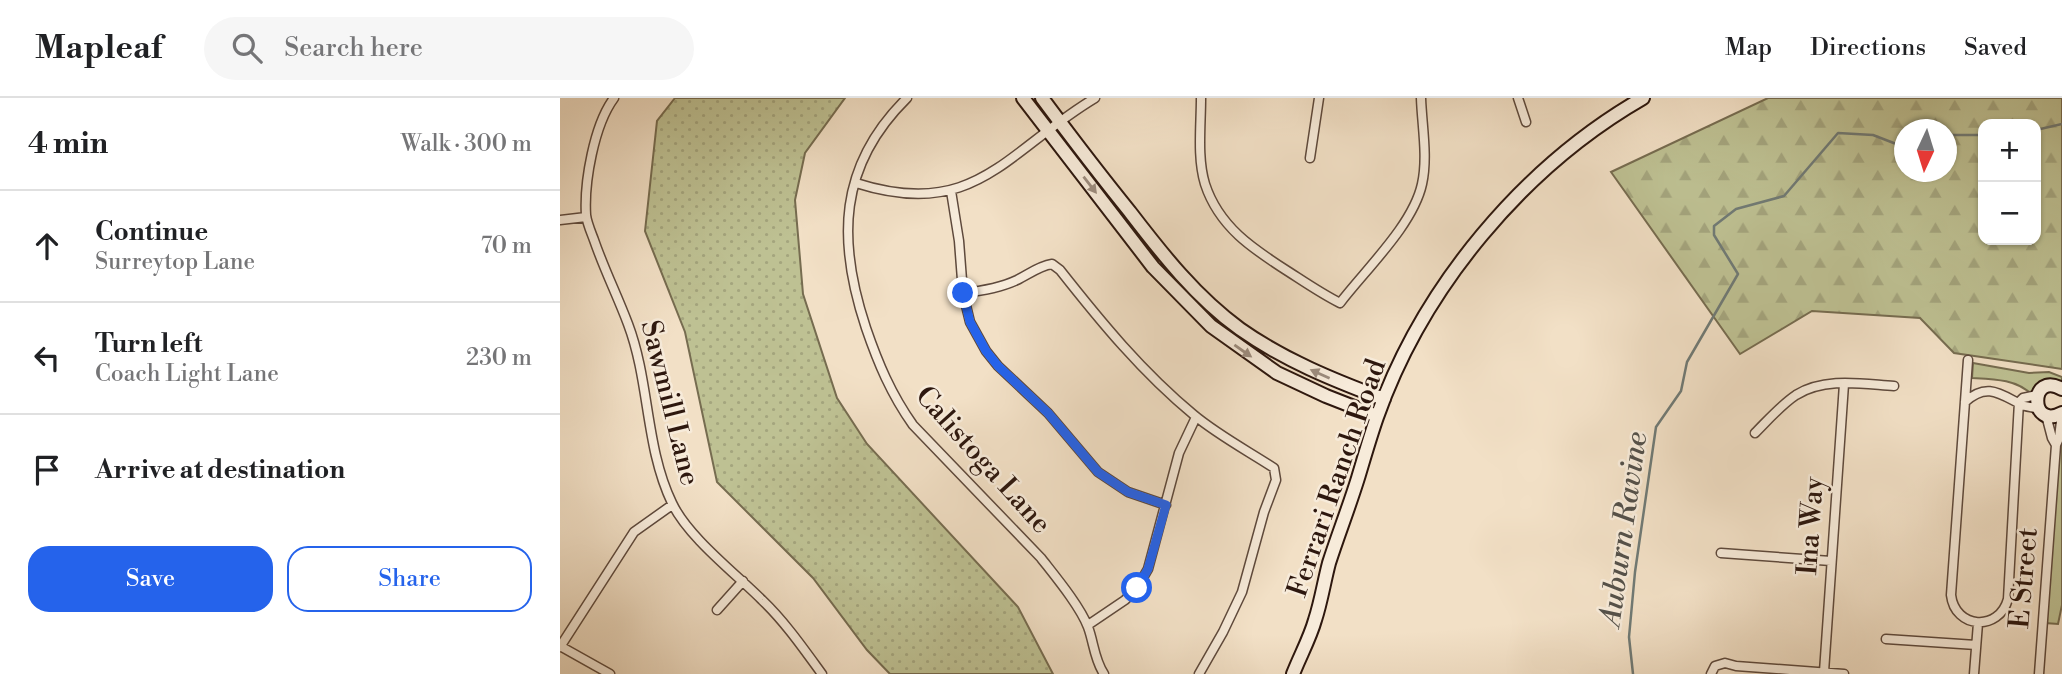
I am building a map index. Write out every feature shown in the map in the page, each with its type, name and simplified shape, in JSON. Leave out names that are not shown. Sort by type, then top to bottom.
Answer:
[{"type":"street","name":"Sawmill Lane","points":[[614,98],[608,106],[593,147],[586,217],[604,272],[628,325],[644,382],[651,436],[672,505],[702,543],[743,581],[796,639],[821,674]]},
{"type":"street","name":"Calistoga Lane","points":[[907,98],[885,122],[870,145],[856,183],[847,223],[850,269],[873,346],[889,387],[913,425],[1041,558],[1087,625],[1097,664],[1104,674]]},
{"type":"street","points":[[1023,98],[1054,126],[1204,299],[1239,328],[1286,357],[1332,379],[1384,399]]},
{"type":"street","points":[[1042,98],[1054,126],[1153,267],[1211,327],[1277,373],[1377,416]]},
{"type":"street","points":[[856,183],[905,194],[926,195],[971,184],[998,168],[1095,98]]},
{"type":"street","points":[[1201,98],[1201,165],[1205,184],[1224,221],[1250,247],[1340,303],[1407,218],[1416,202],[1424,165],[1420,98]]},
{"type":"street","points":[[1310,158],[1319,98]]},
{"type":"street","points":[[1518,98],[1525,122]]},
{"type":"street","name":"Ferrari Ranch Road","points":[[1293,674],[1315,621],[1329,564],[1377,416],[1407,350],[1445,284],[1492,224],[1539,174],[1570,146],[1611,116],[1643,98]]},
{"type":"street","points":[[951,191],[959,241],[963,293],[970,322],[986,351],[998,366],[1048,413],[1098,472],[1128,492],[1166,505]]},
{"type":"street","points":[[560,220],[586,217]]},
{"type":"street","points":[[963,293],[990,289],[1016,280],[1043,265],[1052,264],[1060,270],[1103,326],[1141,368],[1196,417],[1274,468],[1276,480],[1264,512],[1242,592],[1199,674]]},
{"type":"street","points":[[1969,360],[1951,595],[1958,613],[1967,620],[1989,622],[1998,616],[2008,599],[2019,402],[2023,398],[2055,416],[2062,413]]},
{"type":"street","name":"Ina Way","points":[[1824,672],[1844,384]]},
{"type":"street","points":[[1755,433],[1796,396],[1818,386],[1895,386]]},
{"type":"street","points":[[2040,406],[2042,389],[2049,386],[2062,389]]},
{"type":"street","points":[[1965,402],[1987,390],[2019,402]]},
{"type":"street","name":"E Street","points":[[2040,406],[2056,444]]},
{"type":"street","name":"E Street","points":[[2039,674],[2056,444],[2062,413]]},
{"type":"street","points":[[1087,625],[1111,611],[1137,588],[1148,569],[1179,453],[1196,417]]},
{"type":"street","points":[[610,674],[560,646],[634,532],[672,505]]},
{"type":"street","points":[[1721,553],[1831,561]]},
{"type":"street","points":[[717,610],[743,581]]},
{"type":"street","points":[[1974,674],[1978,623]]},
{"type":"street","points":[[1886,639],[1976,645]]},
{"type":"street","points":[[1711,674],[1715,666],[1725,663],[1844,674]]},
{"type":"green space","points":[[675,98],[845,98],[805,153],[795,200],[803,294],[837,398],[867,444],[1018,607],[1053,674],[890,674],[867,650],[813,578],[717,482],[685,332],[645,231],[657,121]]},
{"type":"green space","points":[[1768,98],[2062,98],[2062,369],[1954,353],[1920,318],[1812,311],[1740,354],[1611,172]]},
{"type":"green space","points":[[1973,363],[2029,373],[2049,372],[2062,377],[2062,385],[2032,395],[2012,383],[1972,378]]},
{"type":"green space","points":[[2056,418],[2062,418],[2062,605],[2058,624],[2045,623],[2058,449]]},
{"type":"waterway","name":"Auburn Ravine","points":[[2041,129],[2062,124]]},
{"type":"waterway","name":"Auburn Ravine","points":[[1633,674],[1629,637],[1635,572],[1656,427],[1681,391],[1687,362],[1738,274],[1714,235],[1714,226],[1736,209],[1784,196],[1838,133],[1873,135],[1894,143]]},
{"type":"waterway","name":"Auburn Ravine","points":[[1957,135],[1978,135]]},
{"type":"route","points":[[963,293],[970,322],[986,351],[998,366],[1048,413],[1098,472],[1128,492],[1166,505],[1148,569],[1137,588]]}]
